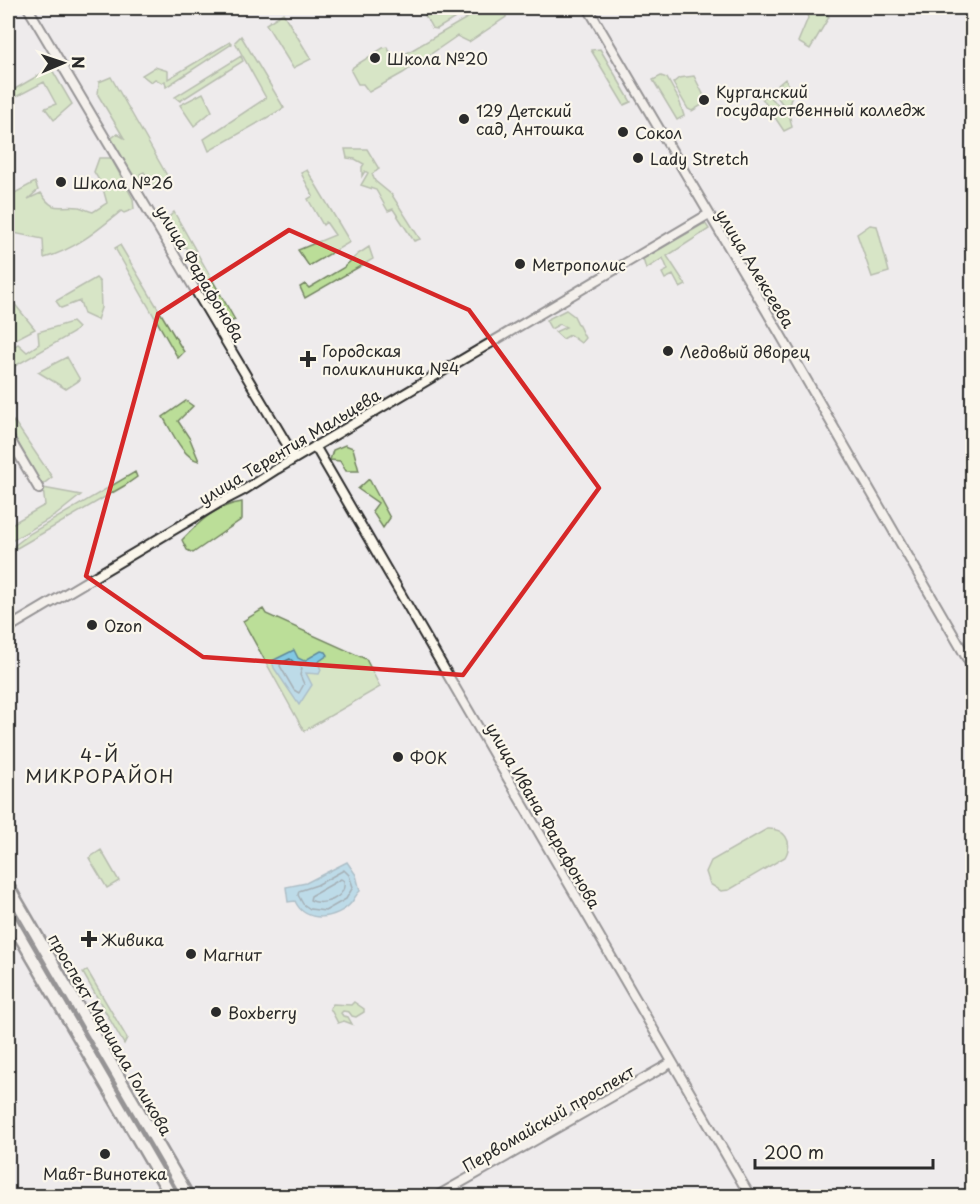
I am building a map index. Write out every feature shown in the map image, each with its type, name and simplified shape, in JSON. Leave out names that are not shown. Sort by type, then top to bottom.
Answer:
[{"type":"main road","name":"проспект Маршала Голикова","points":[[8,886],[188,1197]]},
{"type":"main road","name":"проспект Маршала Голикова","points":[[8,916],[171,1197]]},
{"type":"street","name":"улица Фарафонова","points":[[28,8],[295,458]]},
{"type":"street","name":"улица Алексеева","points":[[588,8],[785,341],[972,667]]},
{"type":"street","name":"улица Терентия Мальцева","points":[[8,628],[708,214]]},
{"type":"street","points":[[8,436],[39,489]]},
{"type":"street","name":"улица Ивана Фарафонова","points":[[315,446],[750,1197]]},
{"type":"street","name":"Первомайский проспект","points":[[437,1197],[671,1063]]},
{"type":"highlighted area","points":[[289,230],[469,310],[599,488],[463,675],[203,657],[86,576],[158,314]]},
{"type":"green space","points":[[424,8],[472,8],[437,29],[432,28],[423,12]]},
{"type":"green space","points":[[484,8],[506,8],[506,17],[469,42],[457,36],[403,73],[369,92],[363,84],[358,84],[351,71],[353,67],[387,47],[395,60]]},
{"type":"green space","points":[[806,8],[823,8],[829,17],[810,49],[798,42],[808,18]]},
{"type":"green space","points":[[283,13],[311,59],[293,68],[266,24]]},
{"type":"green space","points":[[241,36],[284,108],[209,151],[204,139],[266,98],[235,42]]},
{"type":"green space","points":[[230,42],[232,44],[166,87],[165,81],[162,83],[155,79],[151,82],[142,75],[155,67],[168,71],[168,79]]},
{"type":"green space","points":[[600,49],[631,102],[624,105],[591,50]]},
{"type":"green space","points":[[241,56],[243,61],[180,101],[175,97]]},
{"type":"green space","points":[[51,68],[72,104],[54,120],[45,108],[56,104],[44,82],[8,101],[8,93]]},
{"type":"green space","points":[[661,76],[667,78],[679,100],[684,116],[677,120],[653,80]]},
{"type":"green space","points":[[694,76],[707,102],[692,111],[688,109],[673,83],[679,78]]},
{"type":"green space","points":[[111,77],[169,179],[168,183],[160,182],[153,186],[144,172],[140,174],[142,184],[137,186],[109,140],[117,134],[124,138],[98,95],[99,82]]},
{"type":"green space","points":[[785,79],[793,91],[788,109],[792,127],[784,131],[762,98],[769,95],[781,109],[784,106],[772,90]]},
{"type":"green space","points":[[203,93],[212,111],[194,126],[180,105]]},
{"type":"green space","points":[[345,149],[367,149],[379,169],[372,174],[375,181],[392,195],[420,239],[414,241],[393,209],[388,211],[376,190],[361,185],[368,173],[365,171],[362,176],[364,164],[347,158]]},
{"type":"green space","points":[[99,158],[111,158],[133,199],[134,209],[124,213],[121,211],[75,245],[44,258],[43,239],[14,233],[10,238],[8,234],[8,184],[13,194],[35,182],[38,190],[28,199],[41,193],[53,206],[79,207],[93,212],[107,203],[102,185],[94,172]]},
{"type":"green space","points":[[307,170],[350,242],[309,266],[298,250],[335,235],[326,222],[323,225],[308,199],[313,196],[301,173]]},
{"type":"green space","points":[[174,212],[235,320],[229,322],[186,247],[179,248],[164,222]]},
{"type":"green space","points":[[705,223],[709,229],[667,256],[686,285],[680,288],[673,275],[665,279],[662,273],[668,270],[663,258],[646,269],[643,259]]},
{"type":"green space","points":[[870,225],[877,226],[889,272],[872,277],[857,234]]},
{"type":"green space","points":[[120,245],[184,352],[178,358],[115,248]]},
{"type":"green space","points":[[369,247],[373,259],[305,298],[300,287],[305,284],[309,288],[343,268]]},
{"type":"green space","points":[[96,278],[100,282],[101,308],[97,320],[84,314],[80,301],[61,308],[56,301]]},
{"type":"green space","points":[[8,296],[35,329],[8,343]]},
{"type":"green space","points":[[566,310],[574,316],[585,338],[581,343],[570,335],[563,339],[555,332],[566,327],[560,324],[551,329],[546,320]]},
{"type":"green space","points":[[72,322],[78,328],[73,333],[8,370],[8,351],[18,344],[27,352],[39,344],[38,332]]},
{"type":"green space","points":[[67,357],[80,380],[66,389],[38,372]]},
{"type":"green space","points":[[186,401],[193,406],[178,421],[190,439],[199,461],[187,454],[163,417]]},
{"type":"green space","points":[[14,421],[52,477],[42,485],[10,429]]},
{"type":"green space","points":[[345,445],[353,448],[359,471],[346,471],[340,461],[330,460],[333,450]]},
{"type":"green space","points":[[135,472],[137,477],[124,486],[17,548],[14,546],[31,533]]},
{"type":"green space","points":[[369,479],[390,518],[383,528],[372,511],[378,503],[358,489]]},
{"type":"green space","points":[[43,488],[81,495],[56,515],[8,543],[8,526],[45,505]]},
{"type":"green space","points":[[242,502],[242,519],[193,553],[187,550],[182,540],[202,521],[224,507]]},
{"type":"green space","points":[[263,609],[266,614],[366,659],[380,687],[304,731],[243,621]]},
{"type":"green space","points":[[767,829],[783,833],[786,837],[788,851],[785,857],[729,890],[721,891],[710,884],[706,872],[711,861]]},
{"type":"green space","points":[[101,850],[119,881],[107,888],[89,858]]},
{"type":"green space","points":[[87,970],[127,1038],[124,1044],[83,973]]},
{"type":"green space","points":[[354,1002],[364,1009],[364,1012],[356,1017],[343,1011],[341,1013],[343,1016],[348,1017],[352,1024],[344,1021],[338,1023],[330,1008],[333,1004],[351,1005]]},
{"type":"water","points":[[294,650],[298,658],[304,661],[321,651],[328,655],[318,662],[321,670],[319,674],[306,673],[312,685],[299,705],[274,668],[272,661]]},
{"type":"water","points":[[347,862],[356,875],[360,891],[346,908],[330,916],[322,917],[306,913],[295,901],[288,902],[286,887],[306,883]]},
{"type":"place","name":"Школа №20","points":[[375,58]]},
{"type":"place","name":"Курганский государственный колледж","points":[[704,100]]},
{"type":"place","name":"129 Детский сад, Антошка","points":[[464,119]]},
{"type":"place","name":"Сокол","points":[[623,132]]},
{"type":"place","name":"Lady Stretch","points":[[638,158]]},
{"type":"place","name":"Школа №26","points":[[61,182]]},
{"type":"place","name":"Метрополис","points":[[520,264]]},
{"type":"place","name":"Ледовый дворец","points":[[668,351]]},
{"type":"place","name":"Городская поликлиника №4","points":[[308,359]]},
{"type":"place","name":"Ozon","points":[[92,625]]},
{"type":"place","name":"ФОК","points":[[398,757]]},
{"type":"place","name":"Живика","points":[[89,939]]},
{"type":"place","name":"Магнит","points":[[191,954]]},
{"type":"place","name":"Boxberry","points":[[216,1012]]},
{"type":"place","name":"Мавт-Винотека","points":[[105,1154]]},
{"type":"district","name":"4-Й МИКРОРАЙОН","points":[[100,764]]}]
